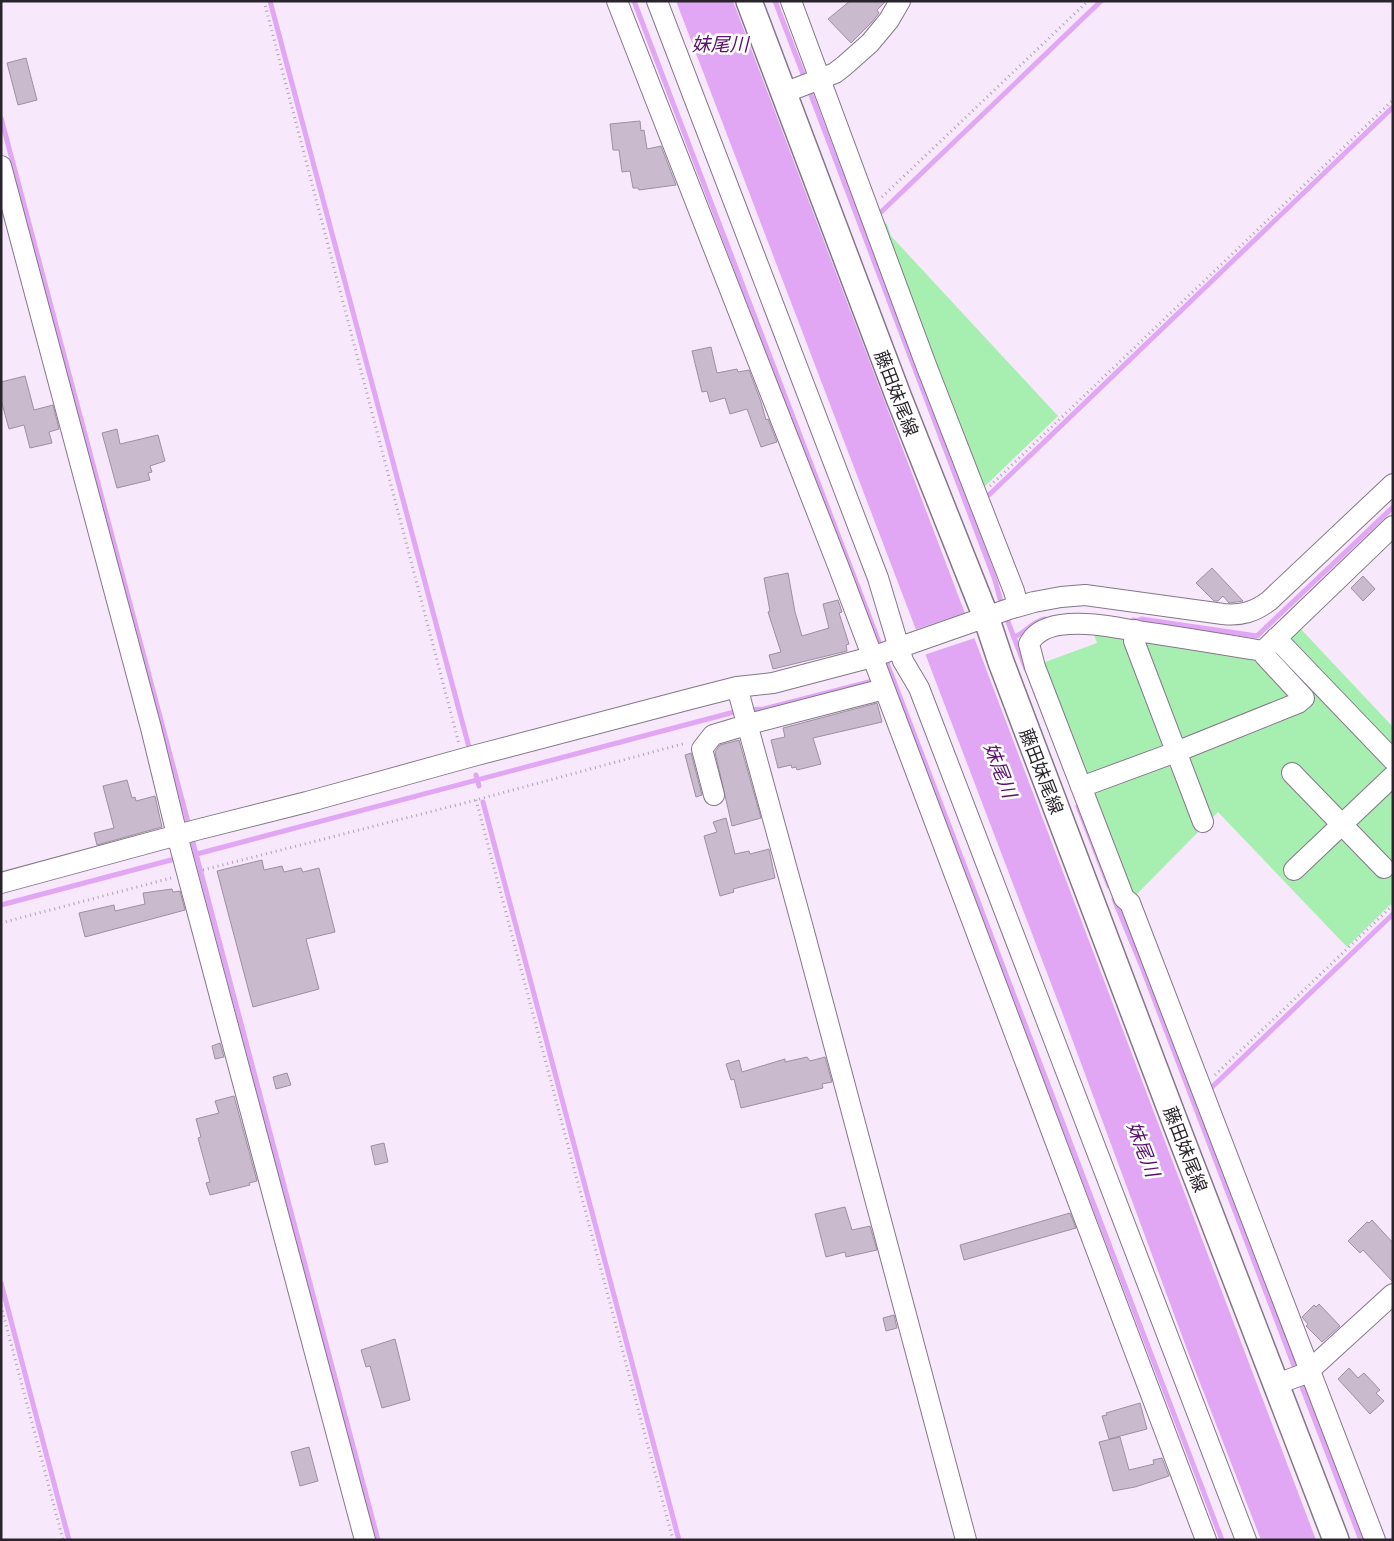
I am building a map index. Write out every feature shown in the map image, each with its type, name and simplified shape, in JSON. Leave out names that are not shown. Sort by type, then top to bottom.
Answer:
[{"type":"main road","name":"藤田妹尾線","points":[[750,1],[805,85],[899,398],[998,613],[1001,662],[1162,1088],[1296,1377],[1336,1540]]},
{"type":"street","points":[[617,1],[824,530],[888,651],[903,661],[923,697],[1246,1540]]},
{"type":"street","points":[[657,1],[875,569],[888,651],[884,689],[1206,1540]]},
{"type":"street","points":[[791,1],[805,85],[870,214],[1014,591],[998,613]]},
{"type":"street","points":[[805,85],[835,73],[870,42],[888,20],[900,1]]},
{"type":"street","points":[[1,166],[151,728],[196,872],[365,1540]]},
{"type":"street","points":[[1375,1540],[1296,1377],[1202,1089],[1130,903],[1124,898],[1035,667],[1029,644],[1033,635],[1047,629],[1061,625],[1086,624],[1115,616],[1228,615],[1245,614],[1258,609],[1269,601],[1393,484]]},
{"type":"street","points":[[1081,787],[1176,752],[1298,703],[1304,698],[1265,656],[1270,645],[1393,526]]},
{"type":"street","points":[[714,796],[702,749],[713,736],[747,712],[773,682],[888,651],[998,613],[1046,599],[1085,595],[1135,630],[1270,645],[1393,760]]},
{"type":"street","points":[[1135,630],[1134,641],[1204,822]]},
{"type":"street","points":[[1,883],[463,759],[884,689]]},
{"type":"street","points":[[747,712],[966,1540]]},
{"type":"street","points":[[1292,773],[1384,868]]},
{"type":"street","points":[[1294,870],[1393,776]]},
{"type":"street","points":[[1296,1377],[1393,1294]]},
{"type":"path","points":[[264,1],[463,759]]},
{"type":"path","points":[[870,214],[874,205],[1088,1]]},
{"type":"path","points":[[977,497],[1393,100]]},
{"type":"path","points":[[1,923],[476,800],[713,736]]},
{"type":"path","points":[[476,800],[672,1540]]},
{"type":"path","points":[[1202,1089],[1210,1079],[1393,905]]},
{"type":"path","points":[[1,1306],[63,1540]]},
{"type":"green space","points":[[878,221],[887,224],[891,236],[1058,416],[985,486],[981,487]]},
{"type":"green space","points":[[1298,626],[1393,727],[1393,902],[1347,947],[1218,812],[1136,895],[1126,895],[1037,665],[1097,643],[1092,629],[1260,656]]},
{"type":"water","name":"妹尾川","points":[[676,1],[733,1],[1316,1540],[1261,1540],[1188,1352],[1065,1020]]},
{"type":"pier","points":[[968,612],[978,637],[924,655],[914,630]]},
{"type":"building","points":[[850,1],[886,1],[877,10],[879,13],[872,22],[851,43],[828,19]]},
{"type":"building","points":[[26,58],[37,100],[18,105],[7,63]]},
{"type":"building","points":[[640,121],[641,131],[644,130],[647,149],[661,146],[676,185],[639,190],[638,188],[633,188],[630,171],[622,172],[619,150],[613,150],[610,124]]},
{"type":"building","points":[[711,347],[717,373],[737,369],[738,372],[749,370],[766,420],[768,419],[777,442],[761,447],[747,409],[730,414],[725,398],[710,402],[707,391],[702,392],[692,351]]},
{"type":"building","points":[[25,376],[34,410],[53,405],[59,429],[49,432],[52,443],[30,448],[24,425],[9,429],[1,400],[1,382]]},
{"type":"building","points":[[117,429],[120,444],[158,435],[165,461],[150,466],[152,472],[148,473],[150,480],[117,488],[102,433]]},
{"type":"building","points":[[1212,568],[1243,601],[1229,603],[1223,596],[1218,601],[1214,601],[1196,583]]},
{"type":"building","points":[[788,573],[795,612],[802,636],[829,628],[823,604],[838,600],[842,612],[839,613],[849,644],[846,645],[847,651],[773,669],[769,655],[781,652],[768,612],[770,611],[764,578]]},
{"type":"building","points":[[1363,576],[1375,589],[1363,601],[1351,588]]},
{"type":"building","points":[[877,703],[882,722],[813,738],[821,764],[797,770],[796,767],[792,768],[791,765],[778,768],[771,740],[785,737],[783,728]]},
{"type":"building","points":[[739,740],[761,818],[732,826],[715,752],[720,745]]},
{"type":"building","points":[[691,753],[702,795],[696,797],[685,755]]},
{"type":"building","points":[[127,780],[132,798],[135,797],[136,801],[155,796],[162,827],[97,845],[94,833],[114,828],[103,786]]},
{"type":"building","points":[[726,818],[735,854],[749,851],[750,854],[769,849],[775,878],[733,889],[734,892],[720,896],[704,836],[717,832],[713,822]]},
{"type":"building","points":[[262,860],[264,870],[282,866],[284,872],[301,868],[303,872],[319,868],[335,932],[306,939],[319,989],[253,1007],[217,871]]},
{"type":"building","points":[[172,889],[173,892],[180,891],[185,910],[85,937],[79,913],[114,905],[115,911],[145,904],[143,893]]},
{"type":"building","points":[[220,1043],[224,1057],[215,1059],[212,1046]]},
{"type":"building","points":[[807,1057],[810,1061],[825,1057],[832,1082],[822,1084],[823,1088],[741,1108],[734,1079],[731,1080],[726,1064],[739,1060],[742,1072],[785,1059],[785,1062]]},
{"type":"building","points":[[287,1073],[291,1085],[276,1089],[273,1077]]},
{"type":"building","points":[[234,1096],[257,1181],[249,1183],[250,1185],[210,1195],[206,1183],[210,1182],[198,1138],[201,1137],[196,1119],[219,1113],[215,1101]]},
{"type":"building","points":[[384,1143],[388,1162],[375,1165],[371,1146]]},
{"type":"building","points":[[845,1207],[852,1230],[870,1226],[877,1250],[846,1257],[845,1252],[826,1257],[815,1214]]},
{"type":"building","points":[[1070,1213],[1076,1228],[964,1260],[960,1245]]},
{"type":"building","points":[[1372,1220],[1393,1243],[1393,1282],[1363,1250],[1360,1253],[1348,1241],[1367,1222],[1369,1223]]},
{"type":"building","points":[[1319,1304],[1340,1326],[1322,1342],[1306,1326],[1308,1324],[1302,1317],[1314,1305],[1316,1307]]},
{"type":"building","points":[[894,1315],[897,1328],[886,1331],[883,1318]]},
{"type":"building","points":[[395,1339],[410,1400],[382,1408],[370,1366],[366,1367],[361,1350]]},
{"type":"building","points":[[1349,1368],[1358,1378],[1364,1373],[1380,1390],[1376,1393],[1384,1401],[1370,1414],[1338,1379]]},
{"type":"building","points":[[1140,1403],[1147,1429],[1109,1439],[1102,1416],[1107,1415],[1106,1413]]},
{"type":"building","points":[[1120,1437],[1129,1470],[1154,1464],[1153,1460],[1162,1458],[1169,1476],[1135,1487],[1113,1491],[1099,1442]]},
{"type":"building","points":[[309,1447],[318,1481],[300,1486],[291,1452]]},
{"type":"waterway","points":[[270,1],[470,751]]},
{"type":"waterway","points":[[634,1],[882,650]]},
{"type":"waterway","points":[[775,1],[805,79]]},
{"type":"waterway","points":[[875,215],[878,215],[1101,1]]},
{"type":"waterway","points":[[808,87],[995,580],[1002,606]]},
{"type":"waterway","points":[[983,498],[990,494],[1393,107]]},
{"type":"waterway","points":[[1,118],[189,826]]},
{"type":"waterway","points":[[1133,620],[1138,621],[1141,619],[1257,636],[1393,507]]},
{"type":"waterway","points":[[1005,614],[1026,669]]},
{"type":"waterway","points":[[1014,637],[1035,623],[1045,619]]},
{"type":"waterway","points":[[885,658],[1222,1540]]},
{"type":"waterway","points":[[747,710],[764,709],[873,681]]},
{"type":"waterway","points":[[193,855],[738,711]]},
{"type":"waterway","points":[[476,775],[479,786]]},
{"type":"waterway","points":[[483,802],[679,1540]]},
{"type":"waterway","points":[[1078,806],[1109,886]]},
{"type":"waterway","points":[[191,835],[378,1540]]},
{"type":"waterway","points":[[1,905],[171,860]]},
{"type":"waterway","points":[[1114,899],[1142,967],[1296,1371]]},
{"type":"waterway","points":[[1206,1090],[1210,1089],[1393,914]]},
{"type":"waterway","points":[[1,1283],[69,1540]]},
{"type":"waterway","points":[[1299,1379],[1361,1540]]}]
